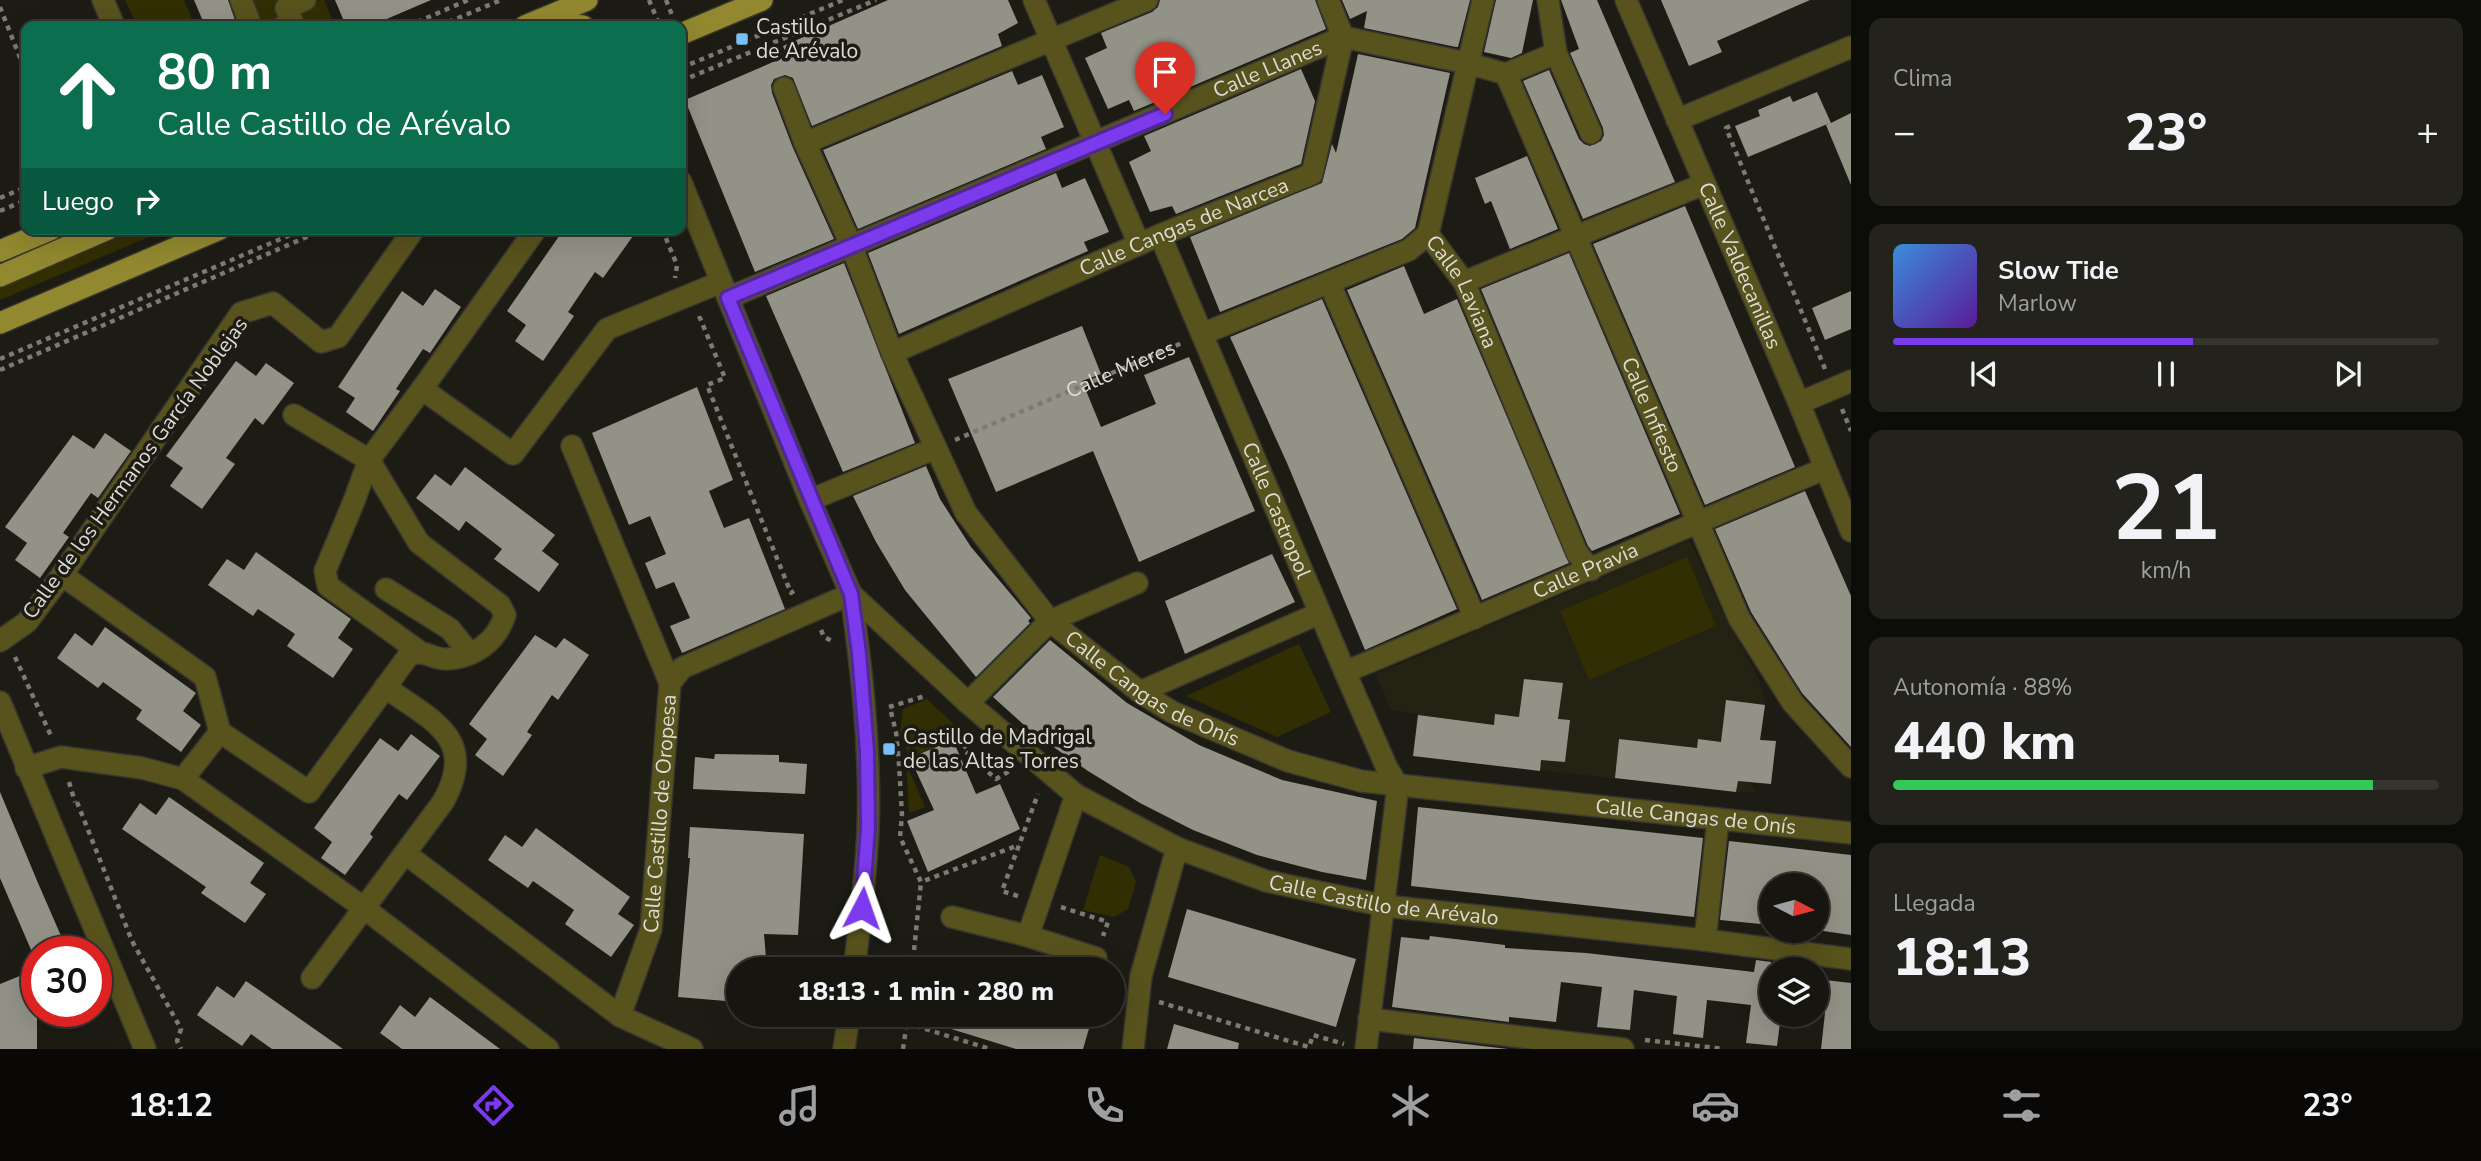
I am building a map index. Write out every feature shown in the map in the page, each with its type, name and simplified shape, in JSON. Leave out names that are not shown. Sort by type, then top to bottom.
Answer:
[{"type":"main road","points":[[537,21],[586,0]]},
{"type":"main road","points":[[686,32],[762,0]]},
{"type":"main road","points":[[0,251],[38,235]]},
{"type":"main road","points":[[0,276],[94,235]]},
{"type":"main road","points":[[0,323],[206,235]]},
{"type":"street","points":[[103,0],[112,21]]},
{"type":"street","points":[[241,0],[249,21]]},
{"type":"street","points":[[292,21],[286,8],[305,0]]},
{"type":"street","points":[[1034,0],[1139,244]]},
{"type":"street","points":[[805,143],[1147,0]]},
{"type":"street","points":[[1328,0],[1343,37]]},
{"type":"street","name":"Calle Laviana","points":[[1483,0],[1428,234],[1464,282],[1577,553],[1591,570]]},
{"type":"street","points":[[1548,0],[1556,53],[1591,133]]},
{"type":"street","name":"Calle Valdecanillas","points":[[1626,0],[1851,531]]},
{"type":"street","name":"Calle Llanes","points":[[725,290],[852,247],[1343,37],[1467,64]]},
{"type":"street","name":"Calle Cangas de Narcea","points":[[892,353],[1160,235],[1312,174],[1343,37]]},
{"type":"street","points":[[1677,120],[1851,47]]},
{"type":"street","points":[[1467,64],[1506,74],[1556,53]]},
{"type":"street","name":"Calle Infiesto","points":[[1506,74],[1745,628],[1793,703],[1851,767]]},
{"type":"street","name":"Calle Cangas de Onís","points":[[784,88],[805,143],[852,247],[892,353],[966,513],[1050,621],[1140,692],[1172,712],[1288,761],[1361,781],[1851,833]]},
{"type":"street","points":[[1464,282],[1704,184]]},
{"type":"street","name":"Calle Castillo de Arévalo","points":[[686,194],[851,594],[968,703],[1076,795],[1177,848],[1266,881],[1385,906],[1705,940],[1851,960]]},
{"type":"street","name":"Calle Mieres","points":[[1202,334],[1409,250],[1428,234]]},
{"type":"street","name":"Calle de los Hermanos García Noblejas","points":[[0,641],[27,622],[62,575],[241,313],[273,303],[321,342],[338,337],[410,235]]},
{"type":"street","points":[[294,415],[369,460],[419,543],[500,604],[505,615],[501,628],[485,645],[470,654],[444,659],[414,653],[369,615],[328,586],[325,571],[369,460],[532,235]]},
{"type":"street","name":"Calle Castropol","points":[[1160,235],[1345,672],[1398,786]]},
{"type":"street","points":[[1329,282],[1475,618]]},
{"type":"street","points":[[422,389],[513,454],[607,329],[725,290]]},
{"type":"street","points":[[1799,403],[1842,385]]},
{"type":"street","points":[[572,446],[670,683]]},
{"type":"street","points":[[810,500],[936,449]]},
{"type":"street","name":"Calle Pravia","points":[[1345,672],[1824,469]]},
{"type":"street","points":[[62,575],[205,677],[220,732],[309,792],[385,687],[414,653]]},
{"type":"street","points":[[968,703],[1050,621],[1137,583]]},
{"type":"street","points":[[369,615],[387,588],[450,629],[470,654]]},
{"type":"street","points":[[851,594],[867,751],[868,828],[856,957]]},
{"type":"street","name":"Calle Castillo de Oropesa","points":[[620,1016],[651,929],[670,683],[682,667],[851,594]]},
{"type":"street","points":[[1140,692],[1320,613]]},
{"type":"street","points":[[312,978],[443,802],[451,788],[457,767],[452,743],[441,727],[385,687]]},
{"type":"street","points":[[0,702],[145,1049]]},
{"type":"street","points":[[183,779],[220,732]]},
{"type":"street","points":[[26,768],[61,757],[142,768],[183,779],[364,908],[548,1049]]},
{"type":"street","points":[[1357,1047],[1369,1019],[1398,786]]},
{"type":"street","points":[[1028,936],[1076,795]]},
{"type":"street","points":[[1705,940],[1718,820]]},
{"type":"street","points":[[1133,1049],[1141,976],[1177,848]]},
{"type":"street","points":[[406,854],[620,1016],[692,1049]]},
{"type":"street","points":[[952,916],[1093,957]]},
{"type":"street","points":[[1369,1019],[1475,1040],[1623,1049]]},
{"type":"street","points":[[844,1049],[847,1027]]},
{"type":"path","points":[[420,21],[468,0]]},
{"type":"path","points":[[451,21],[501,0]]},
{"type":"path","points":[[649,0],[658,21]]},
{"type":"path","points":[[686,66],[843,0]]},
{"type":"path","points":[[686,77],[876,0]]},
{"type":"path","points":[[0,8],[21,60]]},
{"type":"path","points":[[690,54],[693,63]]},
{"type":"path","points":[[1731,97],[1740,121],[1726,128],[1842,385],[1851,431]]},
{"type":"path","points":[[0,198],[21,189]]},
{"type":"path","points":[[0,211],[21,202]]},
{"type":"path","points":[[0,359],[290,235]]},
{"type":"path","points":[[0,370],[311,235]]},
{"type":"path","name":"Calle Mieres","points":[[936,449],[1202,334]]},
{"type":"path","points":[[708,385],[791,593],[808,586],[824,637],[859,653]]},
{"type":"path","points":[[889,707],[930,695],[921,686]]},
{"type":"path","points":[[888,697],[900,764],[900,837],[921,883],[913,957]]},
{"type":"path","points":[[964,728],[973,737],[963,749],[979,764],[996,779],[1011,770],[1020,778]]},
{"type":"path","points":[[1029,786],[1039,793],[1002,891],[1026,898],[1023,908],[1037,911]]},
{"type":"path","points":[[76,802],[132,941],[181,1028],[177,1041],[181,1049]]},
{"type":"path","points":[[921,883],[1019,845]]},
{"type":"path","points":[[1139,996],[1309,1047],[1313,1035],[1357,1047]]},
{"type":"path","points":[[903,1049],[906,1027]]},
{"type":"path","points":[[919,1027],[990,1049]]},
{"type":"shaded area","points":[[125,0],[184,0],[193,21],[135,21]]},
{"type":"shaded area","points":[[249,0],[280,0],[289,21],[258,21]]},
{"type":"shaded area","points":[[324,0],[333,21],[296,21],[291,12]]},
{"type":"shaded area","points":[[113,235],[154,235],[0,300],[0,284]]},
{"type":"shaded area","points":[[1690,540],[1718,603],[1759,679],[1765,705],[1761,739],[1776,741],[1771,784],[1750,782],[1756,793],[1736,792],[1413,756],[1417,714],[1391,710],[1376,674]]},
{"type":"shaded area","points":[[1687,557],[1716,626],[1589,680],[1560,611]]},
{"type":"shaded area","points":[[1299,644],[1331,712],[1277,737],[1186,696]]},
{"type":"shaded area","points":[[927,699],[963,733],[953,740],[936,723],[951,740],[910,758],[900,734],[903,709]]},
{"type":"shaded area","points":[[906,763],[925,807],[909,813]]},
{"type":"shaded area","points":[[1100,855],[1129,867],[1136,882],[1128,909],[1114,917],[1083,910]]},
{"type":"building","points":[[194,0],[228,0],[235,21],[203,21]]},
{"type":"building","points":[[335,0],[431,0],[382,21],[344,21]]},
{"type":"building","points":[[888,0],[1008,0],[1018,23],[998,34],[1002,46],[812,126],[793,78],[785,75],[774,79],[771,85],[772,93],[793,148],[834,239],[755,272],[686,100],[787,56],[783,46]]},
{"type":"building","points":[[1160,0],[1315,0],[1326,29],[1134,111],[1129,100],[1108,109],[1085,58],[1107,48],[1101,33],[1152,12],[1158,7]]},
{"type":"building","points":[[1342,0],[1470,0],[1456,47],[1364,28],[1367,11],[1350,19]]},
{"type":"building","points":[[1496,0],[1533,0],[1522,53],[1511,58],[1484,52]]},
{"type":"building","points":[[1561,0],[1597,0],[1675,182],[1583,219],[1523,81],[1549,70],[1579,139],[1590,146],[1601,141],[1603,128],[1570,53],[1579,49]]},
{"type":"building","points":[[1661,0],[1810,0],[1717,41],[1722,52],[1689,66]]},
{"type":"building","points":[[1358,54],[1450,73],[1415,228],[1402,239],[1220,312],[1190,237],[1322,183],[1332,144],[1336,153]]},
{"type":"building","points":[[1301,69],[1315,101],[1301,164],[1176,214],[1172,206],[1150,212],[1129,162],[1151,151],[1144,136]]},
{"type":"building","points":[[1012,71],[1018,85],[1042,75],[1064,127],[1041,137],[1046,149],[858,229],[823,150]]},
{"type":"building","points":[[1817,92],[1831,123],[1851,113],[1851,185],[1826,125],[1830,123],[1748,157],[1735,126],[1760,116],[1758,110],[1790,96],[1793,102]]},
{"type":"building","points":[[1527,156],[1558,229],[1510,249],[1491,201],[1485,204],[1475,178]]},
{"type":"building","points":[[1056,173],[1062,188],[1085,178],[1109,232],[1084,242],[1088,251],[899,334],[868,253]]},
{"type":"building","points":[[1685,206],[1795,467],[1705,505],[1593,244]]},
{"type":"building","points":[[560,235],[634,235],[603,278],[595,272],[568,312],[574,316],[543,361],[515,341],[526,325],[507,311]]},
{"type":"building","points":[[1569,253],[1680,514],[1592,551],[1481,289]]},
{"type":"building","points":[[844,263],[915,443],[843,472],[766,296]]},
{"type":"building","points":[[1404,266],[1424,314],[1457,299],[1569,563],[1482,600],[1347,290]]},
{"type":"building","points":[[435,289],[461,307],[430,353],[423,349],[396,389],[400,391],[373,431],[346,412],[355,398],[338,387],[402,291],[423,306]]},
{"type":"building","points":[[1851,291],[1851,329],[1825,340],[1812,308]]},
{"type":"building","points":[[1322,299],[1457,609],[1365,650],[1287,463],[1230,337]]},
{"type":"building","points":[[1082,326],[1101,374],[1082,381],[1101,427],[1156,404],[1144,375],[1189,357],[1255,511],[1139,562],[1093,451],[996,492],[948,379]]},
{"type":"building","points":[[236,361],[256,376],[266,363],[294,383],[263,425],[255,418],[226,458],[235,464],[202,509],[170,486],[183,468],[166,456]]},
{"type":"building","points":[[697,387],[733,480],[709,491],[724,528],[749,518],[785,609],[682,653],[670,626],[690,618],[674,582],[656,589],[645,563],[666,554],[650,516],[629,525],[592,433]]},
{"type":"building","points":[[105,433],[131,451],[98,498],[91,493],[63,533],[69,537],[40,578],[15,560],[27,543],[5,527],[73,435],[94,449]]},
{"type":"building","points":[[926,466],[940,499],[971,547],[1031,618],[1028,621],[1030,623],[976,677],[905,590],[876,542],[853,496]]},
{"type":"building","points":[[465,467],[555,535],[542,551],[559,564],[539,592],[494,559],[502,549],[466,521],[459,531],[416,498],[435,474],[451,486]]},
{"type":"building","points":[[1805,491],[1851,596],[1851,747],[1802,693],[1751,612],[1715,529]]},
{"type":"building","points":[[256,552],[351,619],[338,638],[353,649],[333,678],[287,646],[295,634],[258,609],[253,616],[208,585],[227,559],[244,570]]},
{"type":"building","points":[[1272,554],[1295,602],[1185,654],[1165,601]]},
{"type":"building","points":[[105,627],[196,693],[183,711],[201,725],[181,752],[136,719],[142,710],[103,682],[98,688],[57,658],[75,633],[92,646]]},
{"type":"building","points":[[535,635],[556,648],[564,638],[589,655],[558,700],[552,695],[527,732],[532,735],[503,776],[475,755],[487,739],[469,724]]},
{"type":"building","points":[[1050,640],[1127,703],[1199,745],[1282,780],[1377,801],[1366,880],[1257,855],[1193,830],[1140,803],[1032,732],[993,697]]},
{"type":"building","points":[[1524,679],[1563,683],[1558,719],[1570,720],[1565,762],[1541,760],[1540,771],[1413,756],[1418,715],[1494,725],[1495,714],[1519,717]]},
{"type":"building","points":[[1726,700],[1765,705],[1760,740],[1776,741],[1771,784],[1738,781],[1736,792],[1615,778],[1619,739],[1697,748],[1698,739],[1721,742]]},
{"type":"building","points":[[411,734],[440,756],[407,800],[399,794],[370,834],[373,837],[345,875],[321,858],[332,842],[314,828],[380,738],[398,751]]},
{"type":"building","points":[[953,740],[976,794],[1000,784],[1020,829],[928,872],[907,821],[934,810],[910,758]]},
{"type":"building","points":[[715,754],[779,755],[779,762],[807,764],[805,794],[693,789],[695,757],[714,759]]},
{"type":"building","points":[[0,792],[61,936],[25,936],[0,878]]},
{"type":"building","points":[[169,797],[264,863],[250,883],[266,894],[245,923],[201,893],[206,887],[122,829],[140,803],[156,815]]},
{"type":"building","points":[[1418,807],[1703,838],[1694,917],[1411,886]]},
{"type":"building","points":[[690,827],[804,834],[798,935],[764,934],[766,957],[726,957],[726,1001],[678,997]]},
{"type":"building","points":[[536,828],[630,897],[618,914],[634,925],[611,957],[565,924],[574,910],[533,881],[528,888],[488,860],[505,835],[522,847]]},
{"type":"building","points":[[1729,841],[1851,855],[1851,935],[1829,932],[1829,873],[1759,873],[1759,924],[1720,920]]},
{"type":"building","points":[[1187,909],[1356,959],[1336,1027],[1168,977]]},
{"type":"building","points":[[1430,936],[1505,945],[1505,948],[1586,953],[1754,972],[1756,960],[1759,960],[1759,1027],[1779,1027],[1777,1046],[1746,1043],[1751,1005],[1707,1000],[1703,1038],[1673,1034],[1677,996],[1634,990],[1630,1030],[1597,1027],[1602,987],[1561,982],[1556,1022],[1509,1017],[1509,1022],[1392,1007],[1401,937],[1429,940]]},
{"type":"building","points":[[21,975],[21,1027],[37,1027],[37,1049],[0,1049],[0,984]]},
{"type":"building","points":[[1829,980],[1851,983],[1851,1049],[1821,1049],[1823,1027],[1829,1027]]},
{"type":"building","points":[[246,981],[343,1049],[272,1049],[251,1034],[242,1046],[197,1015],[217,986],[234,998]]},
{"type":"building","points":[[430,997],[500,1049],[402,1049],[380,1033],[400,1005],[415,1017]]},
{"type":"building","points":[[1174,1024],[1239,1043],[1238,1049],[1167,1049]]},
{"type":"building","points":[[945,1027],[1089,1027],[1083,1049],[1016,1049]]},
{"type":"building","points":[[1414,1038],[1508,1049],[1413,1049]]},
{"type":"place","name":"Castillo de Arévalo","points":[[742,39]]},
{"type":"place","name":"Castillo de Madrigal de las Altas Torres","points":[[889,749]]},
{"type":"route","points":[[862,908],[868,828],[867,751],[851,594],[728,298],[1165,114]]}]
